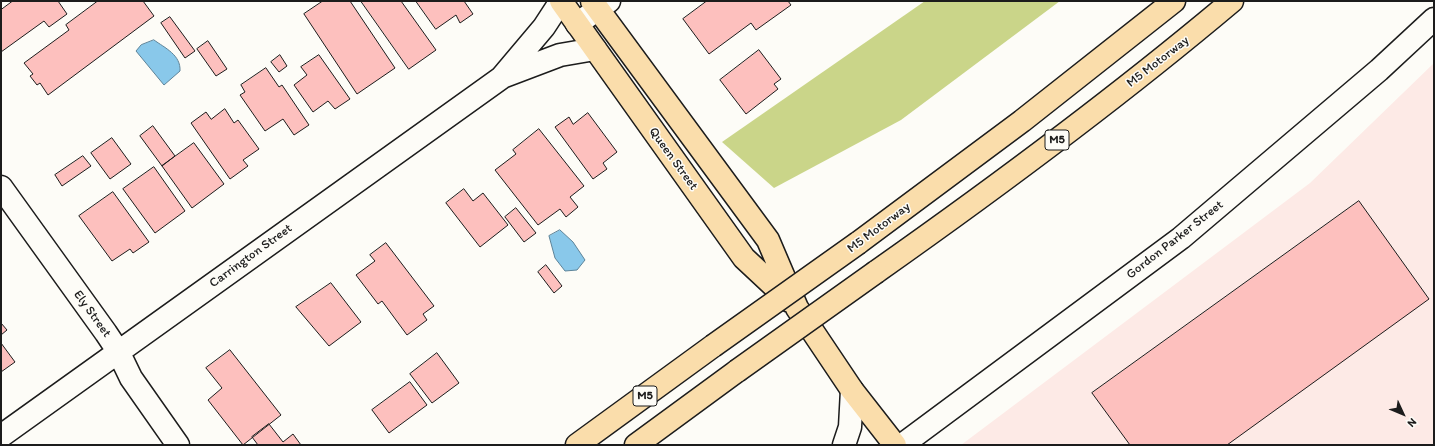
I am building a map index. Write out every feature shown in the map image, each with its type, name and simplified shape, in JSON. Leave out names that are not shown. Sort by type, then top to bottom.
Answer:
[{"type":"main road","name":"Queen Street","points":[[561,1],[744,258],[797,308]]},
{"type":"main road","name":"M5 Motorway","points":[[577,445],[858,243],[1022,121],[1174,1]]},
{"type":"main road","name":"M5 Motorway","points":[[636,445],[998,185],[1168,56],[1232,1]]},
{"type":"main road","name":"Queen Street","points":[[599,4],[768,240],[797,308],[852,390],[895,445]]},
{"type":"street","name":"Carrington Street","points":[[501,78],[544,27],[561,1]]},
{"type":"street","points":[[577,24],[599,4]]},
{"type":"street","name":"Gordon Parker Street","points":[[902,445],[1181,238],[1379,70],[1434,19]]},
{"type":"street","name":"Carrington Street","points":[[1,436],[501,78],[560,55],[595,49]]},
{"type":"street","name":"Ely Street","points":[[1,187],[118,351],[131,378],[178,445]]},
{"type":"street","points":[[844,445],[849,435],[852,390]]},
{"type":"shaded area","points":[[1434,63],[1434,445],[961,445],[1310,183]]},
{"type":"green space","points":[[925,1],[1060,1],[901,120],[774,188],[722,142]]},
{"type":"water","points":[[154,40],[172,52],[180,65],[180,71],[164,85],[136,51],[141,45]]},
{"type":"water","points":[[560,230],[573,242],[585,260],[577,270],[565,271],[555,258],[549,236]]},
{"type":"building","points":[[13,1],[58,1],[67,14],[49,27],[44,21],[1,52],[1,10]]},
{"type":"building","points":[[98,1],[143,1],[154,16],[48,95],[40,83],[37,85],[30,76],[33,74],[24,63],[69,30],[66,25]]},
{"type":"building","points":[[323,1],[350,1],[395,68],[357,94],[304,14]]},
{"type":"building","points":[[361,1],[401,1],[436,50],[409,69]]},
{"type":"building","points":[[416,1],[464,1],[473,14],[460,23],[456,15],[436,29]]},
{"type":"building","points":[[707,1],[788,1],[791,5],[756,30],[751,23],[709,54],[683,19]]},
{"type":"building","points":[[170,17],[195,51],[185,58],[161,23]]},
{"type":"building","points":[[208,41],[227,69],[216,76],[197,49]]},
{"type":"building","points":[[759,50],[781,79],[774,84],[778,89],[746,114],[720,80]]},
{"type":"building","points":[[280,55],[287,66],[279,72],[271,62]]},
{"type":"building","points":[[319,55],[350,99],[335,109],[328,101],[313,112],[294,85],[307,75],[301,67]]},
{"type":"building","points":[[266,68],[279,87],[282,85],[309,125],[294,135],[283,119],[265,131],[240,95],[245,92],[241,85]]},
{"type":"building","points":[[225,109],[234,123],[238,120],[259,149],[243,160],[248,166],[230,179],[191,123],[206,112],[211,119]]},
{"type":"building","points":[[588,113],[617,152],[603,163],[607,169],[593,179],[555,127],[569,117],[573,124]]},
{"type":"building","points":[[153,126],[175,156],[162,166],[140,136]]},
{"type":"building","points":[[539,129],[584,186],[570,197],[578,207],[566,217],[560,209],[538,225],[495,170],[516,154],[513,150]]},
{"type":"building","points":[[112,138],[131,164],[110,179],[91,153]]},
{"type":"building","points":[[194,143],[224,184],[192,208],[162,166]]},
{"type":"building","points":[[83,156],[91,166],[62,186],[55,175]]},
{"type":"building","points":[[154,167],[185,211],[155,233],[123,189]]},
{"type":"building","points":[[464,189],[473,201],[483,193],[508,225],[480,247],[446,203]]},
{"type":"building","points":[[113,192],[149,242],[133,253],[130,249],[112,261],[79,216]]},
{"type":"building","points":[[1359,201],[1429,299],[1227,445],[1130,445],[1092,393]]},
{"type":"building","points":[[516,208],[536,233],[524,242],[505,217]]},
{"type":"building","points":[[386,243],[434,306],[423,314],[427,320],[407,335],[382,301],[378,304],[356,275],[375,261],[370,255]]},
{"type":"building","points":[[546,265],[562,286],[554,293],[538,272]]},
{"type":"building","points":[[331,283],[361,322],[329,346],[296,307]]},
{"type":"building","points":[[1,323],[7,330],[1,335]]},
{"type":"building","points":[[1,343],[15,362],[1,372]]},
{"type":"building","points":[[230,350],[281,415],[243,445],[208,400],[222,388],[206,368]]},
{"type":"building","points":[[437,353],[459,383],[432,403],[410,374]]},
{"type":"building","points":[[410,382],[427,405],[389,433],[372,410]]},
{"type":"building","points":[[269,424],[283,442],[293,434],[301,445],[258,445],[252,437]]}]
